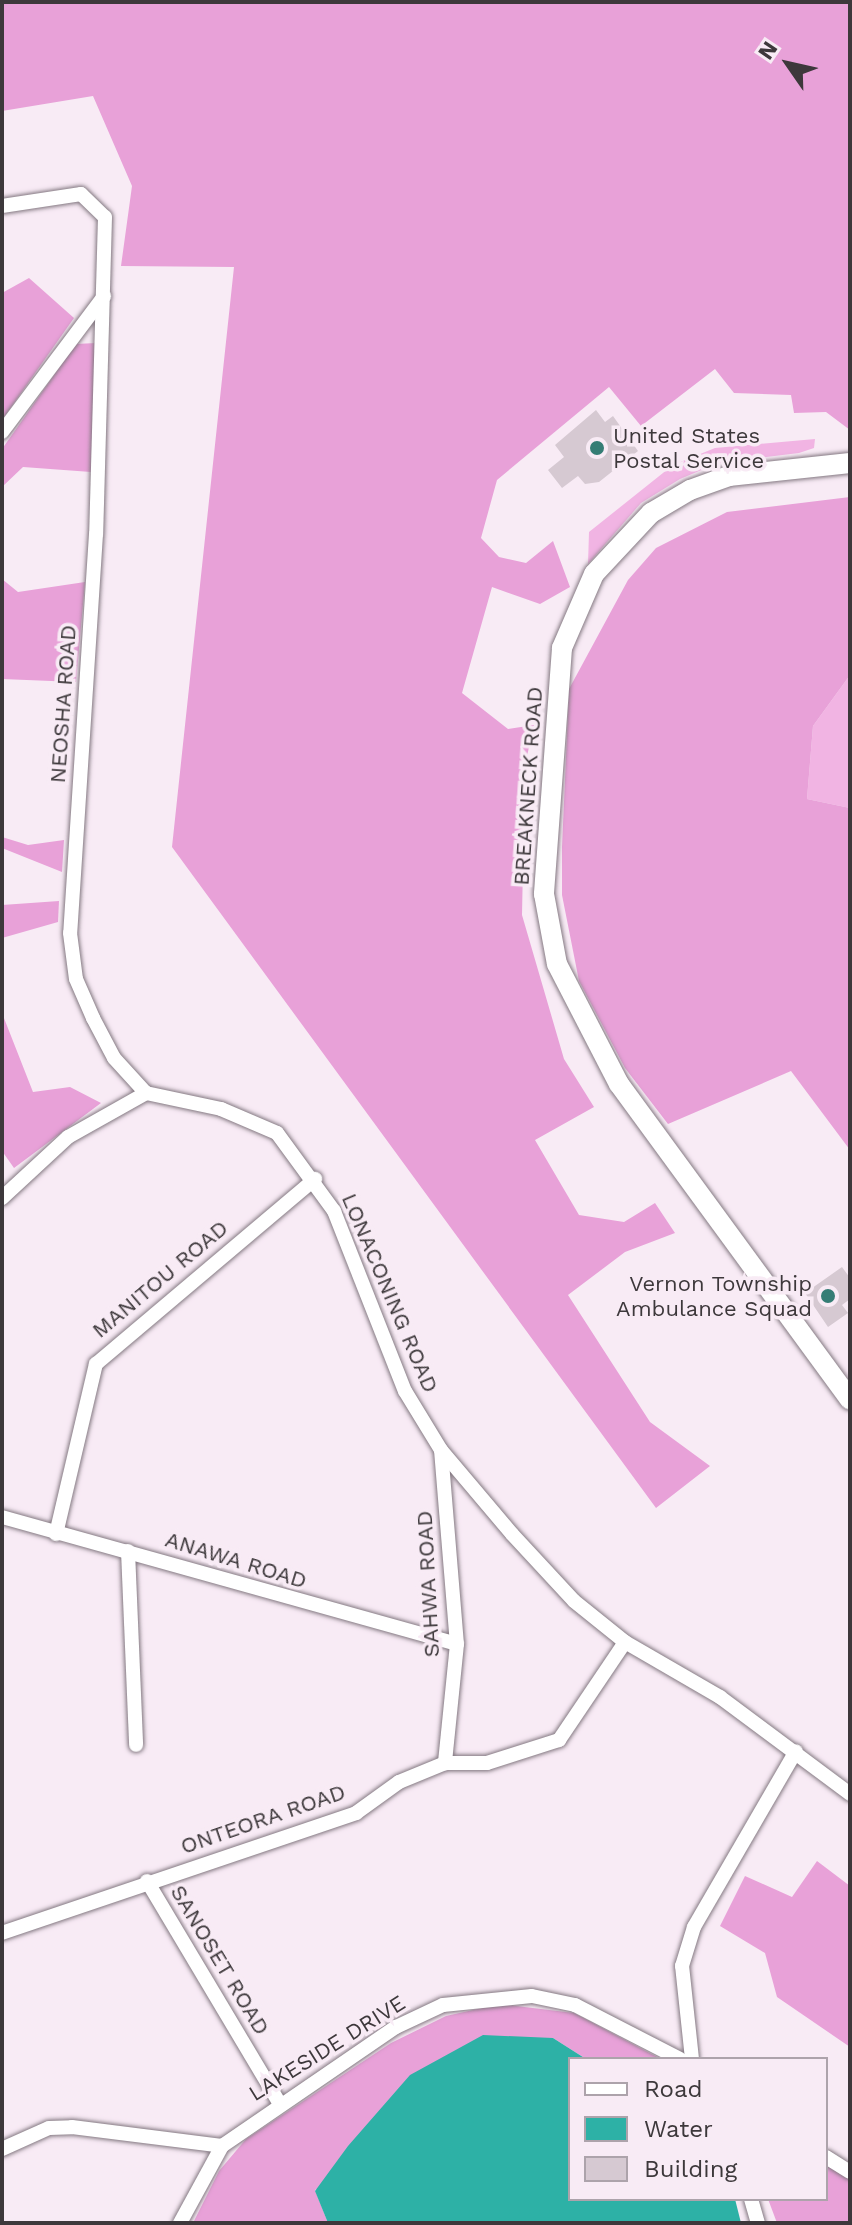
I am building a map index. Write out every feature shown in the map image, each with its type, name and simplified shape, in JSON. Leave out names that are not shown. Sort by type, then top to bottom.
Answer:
[{"type":"street","name":"NEOSHA ROAD","points":[[2,206],[52,194],[95,201],[105,217],[104,296],[70,933],[76,979],[93,1018],[114,1058],[146,1093]]},
{"type":"street","points":[[2,432],[104,296]]},
{"type":"street","name":"BREAKNECK ROAD","points":[[850,463],[729,476],[690,490],[651,513],[594,574],[562,648],[544,894],[557,964],[619,1084],[850,1400]]},
{"type":"street","points":[[2,1198],[68,1137],[146,1093]]},
{"type":"street","name":"LONACONING ROAD","points":[[146,1093],[221,1109],[277,1133],[315,1179],[405,1391],[441,1450],[574,1601],[625,1642],[796,1751],[850,1794]]},
{"type":"street","name":"MANITOU ROAD","points":[[56,1534],[96,1364],[315,1179]]},
{"type":"street","name":"SAHWA ROAD","points":[[441,1450],[457,1644],[445,1763]]},
{"type":"street","name":"ANAWA ROAD","points":[[2,1517],[457,1644]]},
{"type":"street","points":[[128,1551],[136,1745]]},
{"type":"street","name":"ONTEORA ROAD","points":[[2,1933],[147,1881],[356,1813],[399,1782],[445,1763],[487,1763],[559,1740],[625,1642]]},
{"type":"street","points":[[692,2057],[682,1966],[694,1927],[796,1751]]},
{"type":"street","name":"SANOSET ROAD","points":[[147,1881],[280,2104]]},
{"type":"street","name":"LAKESIDE DRIVE","points":[[180,2223],[222,2146],[396,2027],[443,2005],[489,1997],[575,2005],[676,2057]]},
{"type":"street","points":[[2,2149],[49,2128],[72,2127],[222,2146]]},
{"type":"street","points":[[828,2158],[850,2172]]},
{"type":"street","points":[[752,2201],[758,2223]]},
{"type":"shaded area","points":[[2,2],[850,2],[850,430],[826,412],[794,413],[791,395],[734,393],[715,369],[641,426],[609,387],[497,480],[481,538],[499,557],[526,563],[553,541],[570,587],[540,604],[492,587],[462,693],[508,729],[534,725],[525,765],[522,915],[564,1059],[594,1107],[535,1140],[579,1215],[624,1222],[655,1203],[675,1233],[625,1252],[568,1295],[650,1422],[710,1466],[656,1508],[172,847],[234,267],[121,266],[132,186],[93,96],[2,111]]},
{"type":"shaded area","points":[[29,278],[74,318],[2,420],[2,293]]},
{"type":"shaded area","points":[[96,343],[91,472],[23,467],[2,487],[2,449],[76,344]]},
{"type":"shaded area","points":[[815,439],[814,448],[799,453],[718,463],[680,479],[641,503],[588,564],[589,532],[673,465],[715,448]]},
{"type":"shaded area","points":[[850,497],[850,675],[813,726],[807,799],[850,808],[850,1150],[791,1071],[668,1124],[625,1068],[579,981],[562,895],[562,847],[569,689],[628,580],[656,548],[727,512]]},
{"type":"shaded area","points":[[2,579],[18,592],[85,582],[76,682],[2,679]]},
{"type":"shaded area","points":[[850,675],[850,808],[807,799],[813,726]]},
{"type":"shaded area","points":[[2,837],[28,845],[64,840],[62,872],[2,848]]},
{"type":"shaded area","points":[[59,901],[58,922],[2,938],[2,905]]},
{"type":"shaded area","points":[[2,1013],[33,1092],[70,1087],[101,1103],[14,1168],[2,1151]]},
{"type":"shaded area","points":[[817,1861],[850,1886],[850,2047],[777,1997],[765,1953],[720,1926],[745,1876],[792,1897]]},
{"type":"shaded area","points":[[500,2004],[574,2013],[657,2057],[583,2057],[553,2038],[315,2190],[328,2223],[193,2223],[219,2171],[246,2139],[391,2043],[446,2016]]},
{"type":"shaded area","points":[[828,2164],[850,2179],[850,2223],[777,2223],[769,2201],[828,2201]]},
{"type":"water","points":[[483,2035],[553,2038],[583,2057],[568,2057],[568,2201],[736,2201],[741,2223],[328,2223],[315,2191],[348,2146],[410,2075]]},
{"type":"building","name":"United States Postal Service","points":[[596,410],[605,422],[613,416],[638,451],[599,482],[585,484],[578,476],[562,488],[548,470],[564,457],[555,445]]},
{"type":"building","name":"Vernon Township Ambulance Squad","points":[[842,1267],[850,1278],[850,1299],[842,1305],[848,1313],[828,1327],[805,1293]]},
{"type":"place","name":"United States Postal Service","points":[[597,448]]},
{"type":"place","name":"Vernon Township Ambulance Squad","points":[[828,1296]]}]
